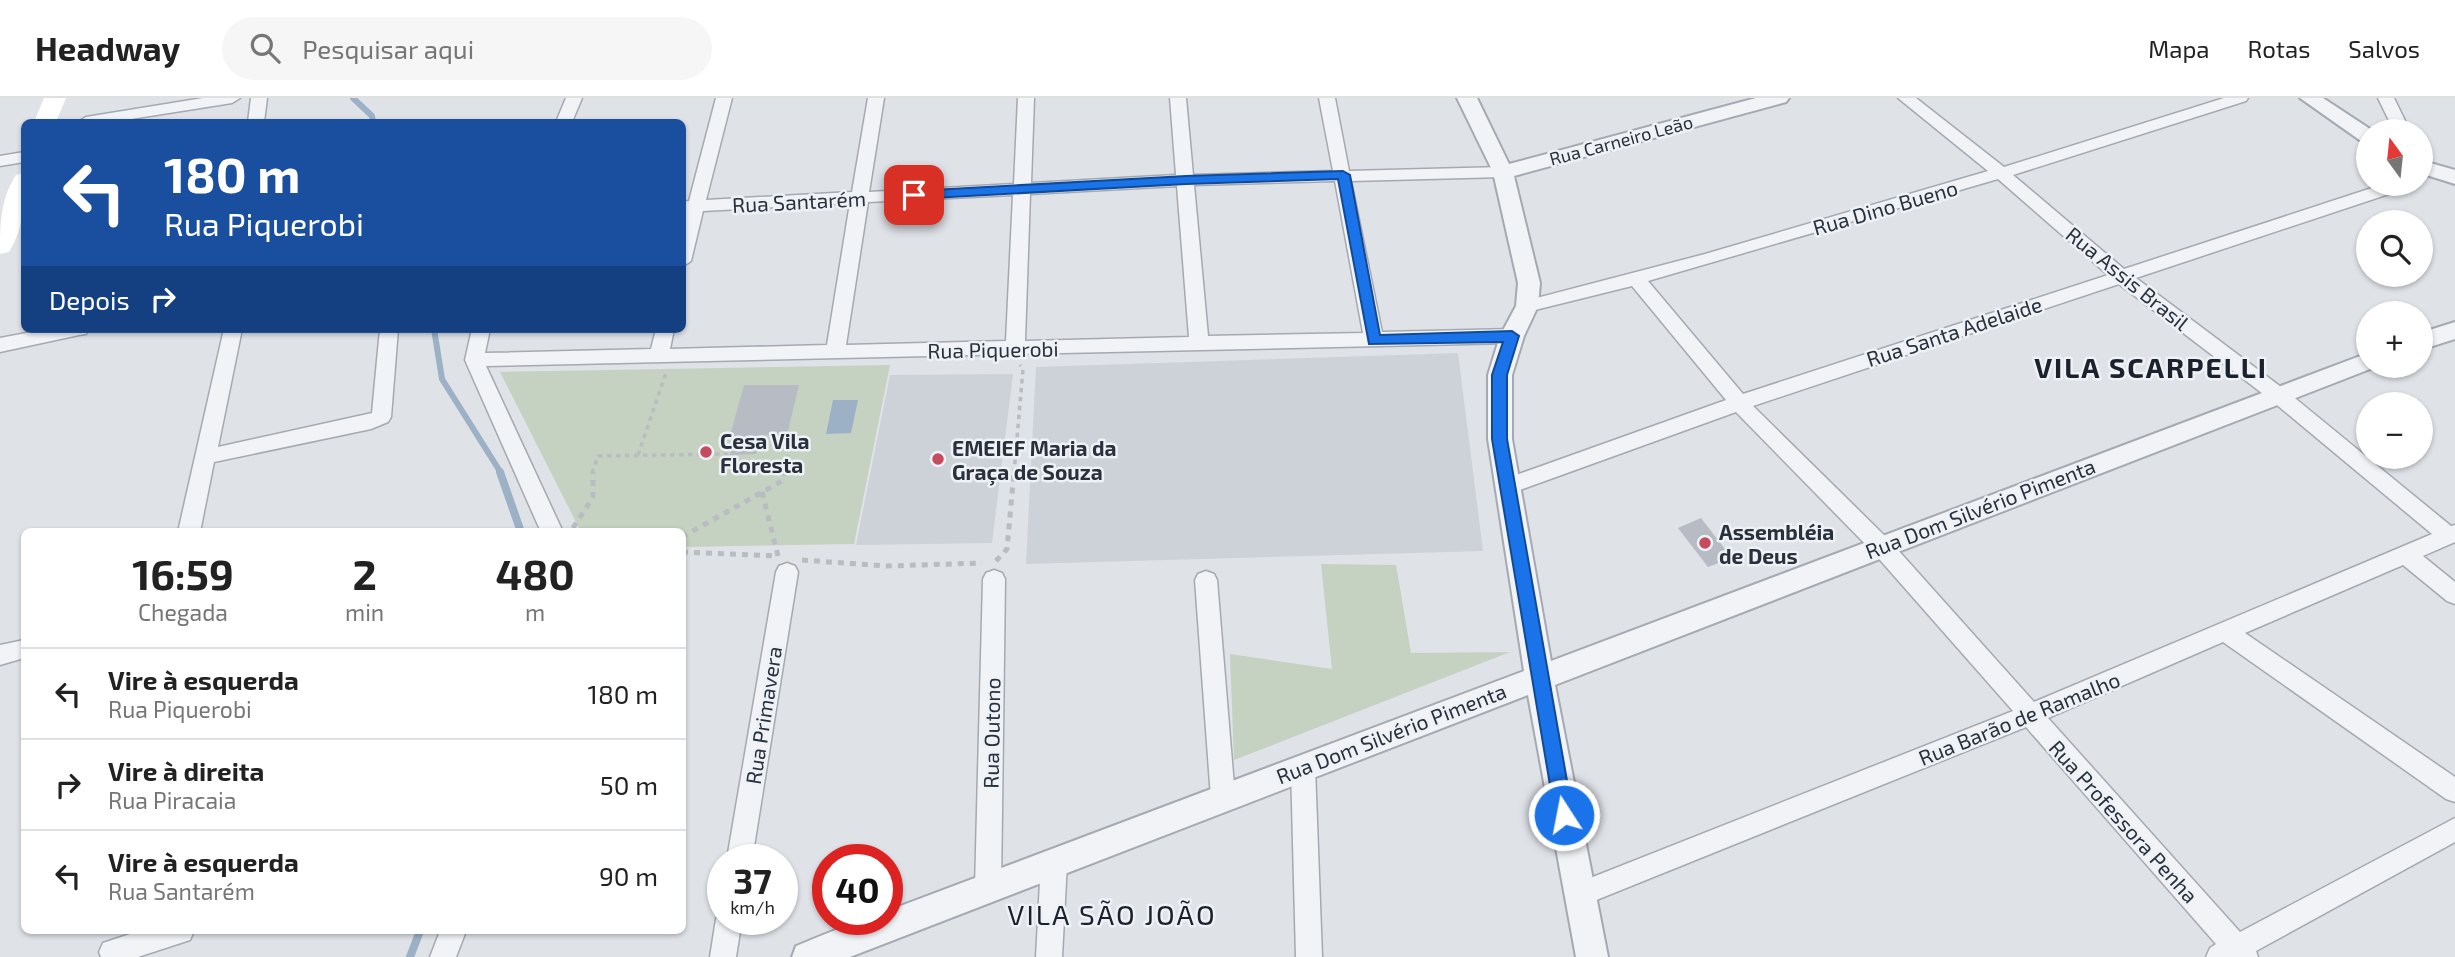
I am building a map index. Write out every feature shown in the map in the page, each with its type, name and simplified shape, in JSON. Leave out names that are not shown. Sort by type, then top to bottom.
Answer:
[{"type":"main road","points":[[46,119],[54,98]]},
{"type":"main road","points":[[0,246],[21,188]]},
{"type":"street","points":[[104,119],[232,98]]},
{"type":"street","points":[[256,119],[258,98]]},
{"type":"street","points":[[565,119],[574,98]]},
{"type":"street","points":[[686,230],[689,207],[723,98]]},
{"type":"street","points":[[835,352],[876,98]]},
{"type":"street","points":[[1015,349],[1026,98]]},
{"type":"street","points":[[1178,98],[1199,345]]},
{"type":"street","points":[[1327,98],[1374,340]]},
{"type":"street","points":[[1466,98],[1503,172],[1529,283],[1527,306],[1512,336],[1500,375],[1500,439],[1510,486],[1539,677],[1592,957]]},
{"type":"street","name":"Rua Carneiro Leão","points":[[1503,172],[1779,98]]},
{"type":"street","name":"Rua Assis Brasil","points":[[1906,98],[2001,173],[2121,276],[2452,534]]},
{"type":"street","name":"Rua Dino Bueno","points":[[1527,306],[1637,280],[2001,173],[2240,98]]},
{"type":"street","points":[[2310,98],[2356,129]]},
{"type":"street","points":[[2386,98],[2396,119]]},
{"type":"street","points":[[0,161],[21,158]]},
{"type":"street","name":"Rua Santarém","points":[[689,207],[1186,180],[1503,172]]},
{"type":"street","points":[[2433,173],[2455,177]]},
{"type":"street","name":"Rua Santa Adelaide","points":[[1510,486],[1739,403],[2365,196]]},
{"type":"street","name":"Rua Professora Penha","points":[[1637,280],[1739,403],[1881,546],[2030,715],[2234,954]]},
{"type":"street","points":[[2433,338],[2455,330]]},
{"type":"street","points":[[0,345],[59,333]]},
{"type":"street","points":[[190,528],[232,333]]},
{"type":"street","points":[[204,457],[371,422],[381,417],[389,333]]},
{"type":"street","points":[[480,333],[474,360],[549,528]]},
{"type":"street","points":[[665,356],[666,333]]},
{"type":"street","name":"Rua Piquerobi","points":[[474,360],[1512,336]]},
{"type":"street","name":"Rua Dom Silvério Pimenta","points":[[808,957],[2356,367]]},
{"type":"street","name":"Rua Barão de Ramalho","points":[[1579,895],[2030,715],[2452,534]]},
{"type":"street","points":[[2405,554],[2455,595]]},
{"type":"street","name":"Rua Primavera","points":[[741,844],[782,564]]},
{"type":"street","name":"Rua Outono","points":[[988,888],[995,570]]},
{"type":"street","points":[[1206,580],[1223,798]]},
{"type":"street","points":[[2224,631],[2455,791]]},
{"type":"street","points":[[0,654],[21,650]]},
{"type":"street","points":[[1303,767],[1310,957]]},
{"type":"street","points":[[2234,954],[2455,829]]},
{"type":"street","points":[[1049,957],[1054,863]]},
{"type":"street","points":[[113,947],[168,934]]},
{"type":"street","points":[[443,957],[452,934]]},
{"type":"street","points":[[723,957],[726,935]]},
{"type":"path","points":[[686,552],[782,564],[995,570],[1007,549],[1023,369],[1015,361],[1015,349]]},
{"type":"path","points":[[638,455],[665,356]]},
{"type":"path","points":[[686,535],[782,481],[789,453],[772,435]]},
{"type":"path","points":[[573,528],[593,497],[592,475],[598,456],[726,454],[728,459]]},
{"type":"path","points":[[762,492],[769,505],[772,540],[782,564]]},
{"type":"shaded area","points":[[1458,353],[1483,551],[1026,564],[1036,367]]},
{"type":"shaded area","name":"EMEIEF Maria da Graça de Souza","points":[[1013,374],[992,543],[856,545],[890,375]]},
{"type":"green space","name":"Cesa Vila Floresta","points":[[890,365],[854,544],[686,547],[686,528],[579,528],[500,372]]},
{"type":"green space","points":[[1321,564],[1396,565],[1411,653],[1510,652],[1234,760],[1230,654],[1332,669]]},
{"type":"water","points":[[833,400],[858,400],[851,433],[826,434]]},
{"type":"building","points":[[744,385],[799,385],[787,435],[761,435],[756,454],[730,455],[735,436],[730,436]]},
{"type":"building","name":"Assembléia de Deus","points":[[1701,518],[1732,558],[1708,567],[1678,528]]},
{"type":"waterway","points":[[353,98],[372,119]]},
{"type":"waterway","points":[[435,333],[442,379],[501,473]]},
{"type":"waterway","points":[[500,472],[520,528]]},
{"type":"waterway","points":[[410,957],[419,934]]},
{"type":"place","name":"Cesa Vila Floresta","points":[[706,452]]},
{"type":"place","name":"EMEIEF Maria da Graça de Souza","points":[[938,459]]},
{"type":"place","name":"Assembléia de Deus","points":[[1705,543]]},
{"type":"district","name":"VILA SCARPELLI","points":[[2151,367]]},
{"type":"district","name":"VILA SÃO JOÃO","points":[[1112,914]]},
{"type":"route","points":[[914,195],[1186,180],[1343,175],[1374,340],[1512,336],[1500,375],[1500,439],[1564,815]]}]
